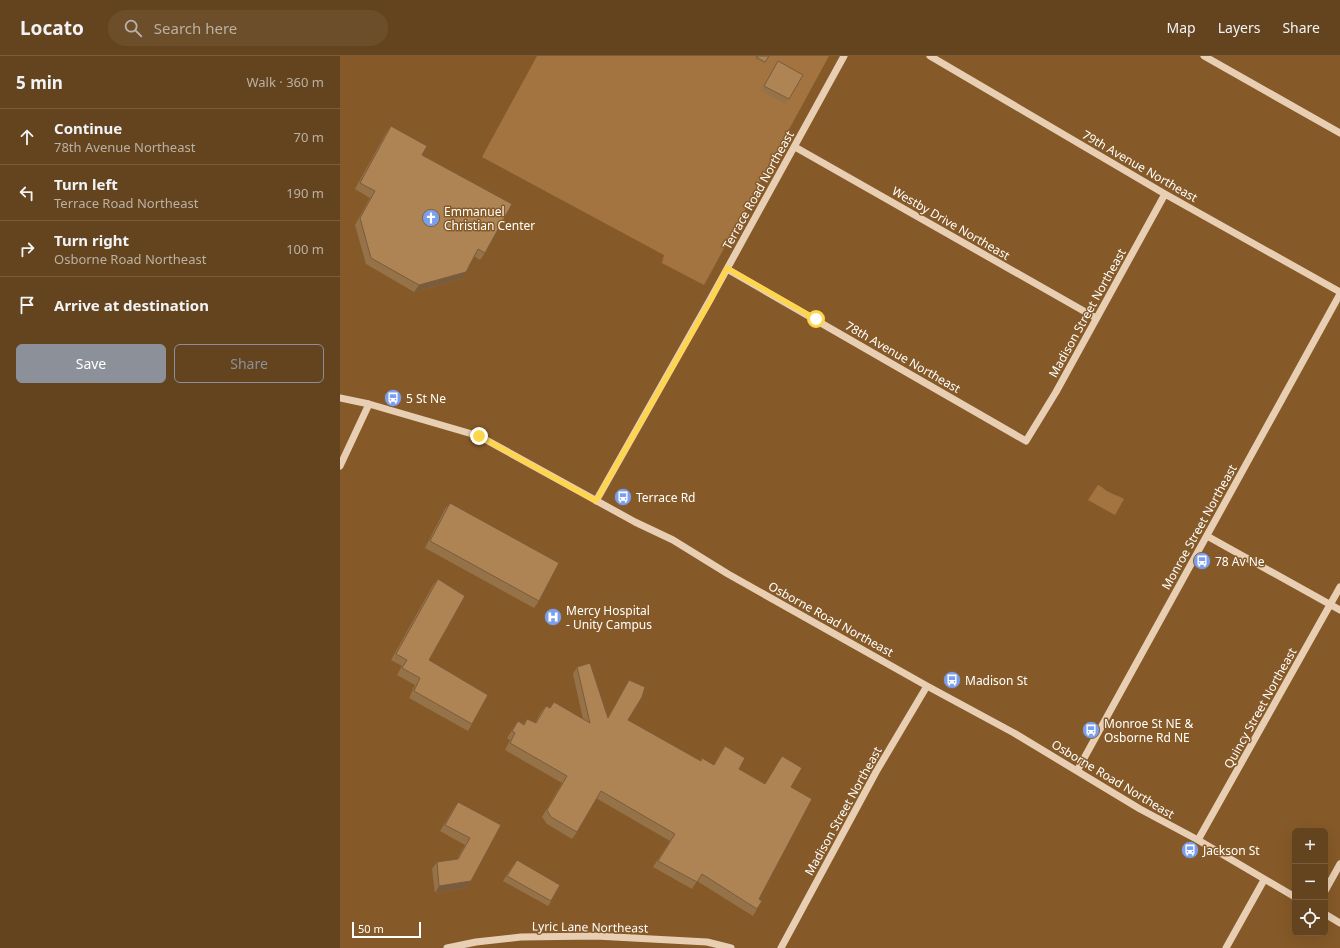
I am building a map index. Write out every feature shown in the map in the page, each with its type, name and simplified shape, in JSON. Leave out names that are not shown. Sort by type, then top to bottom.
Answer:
[{"type":"street","name":"Terrace Road Northeast","points":[[596,501],[712,298],[844,56]]},
{"type":"street","name":"79th Avenue Northeast","points":[[930,56],[1165,194],[1340,293]]},
{"type":"street","points":[[1204,56],[1340,134]]},
{"type":"street","name":"Westby Drive Northeast","points":[[795,146],[1096,318]]},
{"type":"street","name":"Madison Street Northeast","points":[[1026,441],[1056,392],[1165,194]]},
{"type":"street","name":"78th Avenue Northeast","points":[[727,268],[1026,441]]},
{"type":"street","name":"Monroe Street Northeast","points":[[1077,771],[1340,293]]},
{"type":"street","name":"Osborne Road Northeast","points":[[340,398],[369,404],[479,436],[635,522],[673,540],[728,574],[927,686],[1014,732],[1140,809],[1198,840],[1292,895]]},
{"type":"street","points":[[340,466],[369,404]]},
{"type":"street","points":[[1207,536],[1340,610]]},
{"type":"street","name":"Quincy Street Northeast","points":[[1198,840],[1340,586]]},
{"type":"street","name":"Madison Street Northeast","points":[[781,948],[876,772],[927,686]]},
{"type":"street","points":[[1328,886],[1340,864]]},
{"type":"street","points":[[1226,948],[1264,880]]},
{"type":"street","points":[[1328,916],[1340,923]]},
{"type":"street","name":"Lyric Lane Northeast","points":[[447,948],[476,942],[521,937],[588,936],[707,942],[732,948]]},
{"type":"shaded area","points":[[537,56],[829,56],[704,285],[662,263],[664,255],[482,157]]},
{"type":"shaded area","points":[[1098,485],[1124,499],[1115,515],[1088,500]]},
{"type":"building","points":[[769,56],[765,62],[756,57]]},
{"type":"building","points":[[778,61],[803,75],[789,99],[764,86]]},
{"type":"building","name":"Emmanuel Christian Center","points":[[391,126],[427,146],[422,155],[512,204],[485,253],[478,249],[466,272],[419,285],[371,258],[360,218],[375,191],[360,183]]},
{"type":"building","points":[[450,503],[559,563],[539,601],[430,541]]},
{"type":"building","points":[[438,579],[465,596],[429,660],[488,695],[472,724],[414,691],[420,678],[402,668],[407,660],[396,654]]},
{"type":"building","points":[[590,663],[608,718],[629,680],[645,687],[642,697],[628,720],[701,761],[702,758],[714,765],[725,746],[745,758],[739,769],[765,784],[782,756],[802,768],[791,787],[812,799],[759,899],[762,901],[757,909],[702,874],[697,882],[658,861],[675,834],[601,791],[577,832],[551,817],[547,810],[567,776],[510,743],[515,733],[512,731],[518,721],[524,725],[527,719],[536,723],[546,706],[550,708],[554,702],[590,723],[577,667]]},
{"type":"building","points":[[458,802],[501,825],[471,881],[439,886],[437,862],[458,859],[470,838],[445,825]]},
{"type":"building","points":[[517,860],[560,885],[551,901],[507,876]]},
{"type":"place","name":"Emmanuel Christian Center","points":[[431,218]]},
{"type":"place","name":"5 St Ne","points":[[393,398]]},
{"type":"place","name":"Terrace Rd","points":[[623,497]]},
{"type":"place","name":"78 Av Ne","points":[[1202,561]]},
{"type":"place","name":"Mercy Hospital - Unity Campus","points":[[553,617]]},
{"type":"place","name":"Madison St","points":[[952,680]]},
{"type":"place","name":"Monroe St NE & Osborne Rd NE","points":[[1091,730]]},
{"type":"place","name":"Jackson St","points":[[1190,850]]},
{"type":"route","points":[[479,436],[596,501],[712,298],[727,268],[785,303],[816,319]]}]
